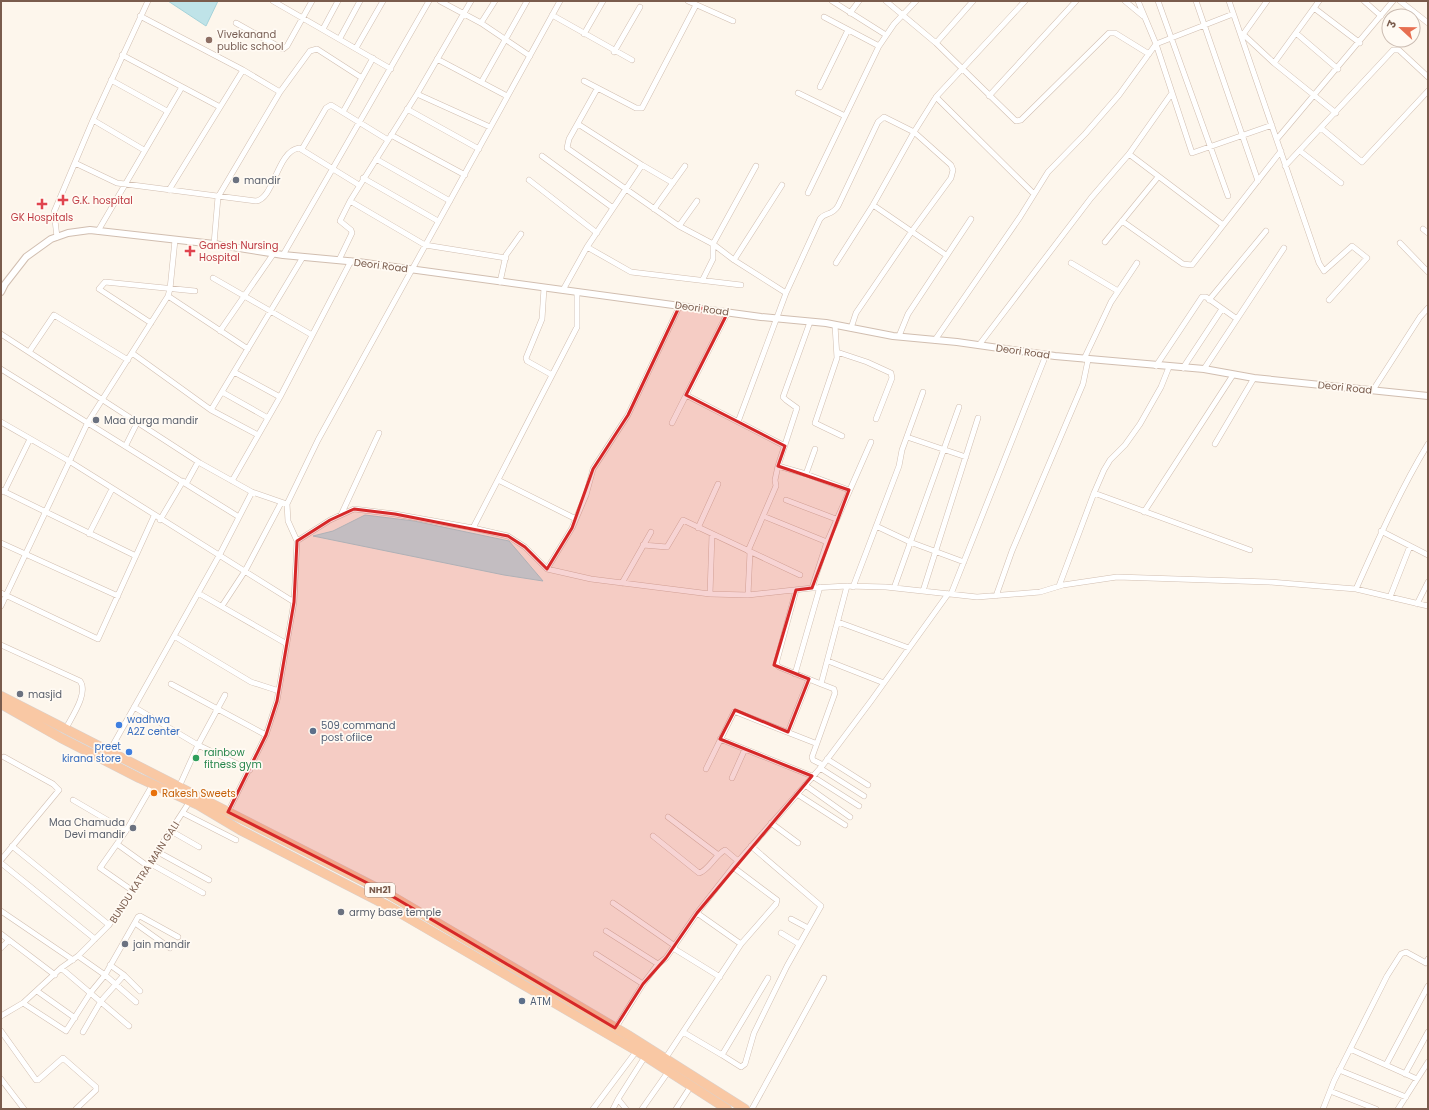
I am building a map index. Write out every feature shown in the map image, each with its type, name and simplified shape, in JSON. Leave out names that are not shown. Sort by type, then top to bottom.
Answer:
[{"type":"highway","name":"NH21","points":[[1,696],[179,787],[226,816]]},
{"type":"highway","name":"NH21","points":[[1,704],[60,738],[153,784],[226,816],[385,892],[643,1050],[665,1058],[745,1109]]},
{"type":"highway","name":"NH21","points":[[643,1050],[664,1069],[691,1086],[714,1106],[727,1109]]},
{"type":"street","points":[[57,237],[54,212],[93,120],[148,1]]},
{"type":"street","points":[[273,1],[391,68]]},
{"type":"street","points":[[236,23],[283,49],[287,46],[312,1]]},
{"type":"street","points":[[323,29],[338,1]]},
{"type":"street","points":[[340,38],[360,1]]},
{"type":"street","points":[[356,48],[383,1]]},
{"type":"street","points":[[283,255],[429,1]]},
{"type":"street","points":[[440,1],[481,23],[530,56]]},
{"type":"street","points":[[339,260],[352,233],[351,230],[340,222],[358,185],[417,94],[471,1]]},
{"type":"street","points":[[481,23],[495,1]]},
{"type":"street","points":[[482,81],[527,1]]},
{"type":"street","points":[[222,606],[284,503],[425,244],[465,175],[560,1]]},
{"type":"street","points":[[584,34],[603,1]]},
{"type":"street","points":[[688,1],[733,21]]},
{"type":"street","points":[[832,1],[886,35]]},
{"type":"street","points":[[850,13],[859,1]]},
{"type":"street","points":[[886,1],[936,43],[963,68],[1014,121],[1018,122],[1109,33],[1115,33],[1149,54]]},
{"type":"street","points":[[808,193],[879,46],[903,14],[916,1]]},
{"type":"street","points":[[936,43],[973,1]]},
{"type":"street","points":[[836,263],[873,205],[914,132],[936,97],[1025,1]]},
{"type":"street","points":[[989,96],[1076,1]]},
{"type":"street","points":[[1125,1],[1144,17]]},
{"type":"street","points":[[1138,1],[1156,44],[1191,152],[1210,147],[1272,125]]},
{"type":"street","points":[[1158,1],[1228,196]]},
{"type":"street","points":[[1196,1],[1258,181]]},
{"type":"street","points":[[1229,1],[1278,139],[1285,166],[1319,263],[1324,271],[1352,246],[1367,258],[1329,300]]},
{"type":"street","points":[[1242,35],[1267,1]]},
{"type":"street","points":[[1274,63],[1319,1]]},
{"type":"street","points":[[1278,139],[1315,97],[1381,16],[1364,1]]},
{"type":"street","points":[[1400,1],[1428,23]]},
{"type":"street","points":[[584,81],[636,108],[642,108],[696,5]]},
{"type":"street","points":[[614,52],[640,7]]},
{"type":"street","points":[[1314,8],[1360,43]]},
{"type":"street","points":[[935,340],[1048,172],[1120,96],[1156,44],[1233,14]]},
{"type":"street","points":[[552,15],[614,52],[632,60]]},
{"type":"street","points":[[140,16],[243,70],[280,92]]},
{"type":"street","points":[[824,17],[879,46]]},
{"type":"street","points":[[820,87],[848,30]]},
{"type":"street","points":[[1296,33],[1338,68]]},
{"type":"street","points":[[1242,35],[1336,114]]},
{"type":"street","points":[[214,244],[218,197],[280,92],[310,51],[314,49],[362,78]]},
{"type":"street","points":[[1285,166],[1336,114],[1393,50],[1399,50],[1428,77]]},
{"type":"street","points":[[122,55],[220,107]]},
{"type":"street","points":[[343,112],[373,58]]},
{"type":"street","points":[[437,59],[482,81],[507,96]]},
{"type":"street","points":[[169,190],[243,70]]},
{"type":"street","points":[[111,80],[167,111]]},
{"type":"street","points":[[98,231],[182,87]]},
{"type":"street","points":[[598,89],[567,144],[567,148],[679,226],[714,244],[734,260],[786,293]]},
{"type":"street","points":[[1321,128],[1362,162],[1428,91]]},
{"type":"street","points":[[798,93],[845,116]]},
{"type":"street","points":[[979,345],[1091,198],[1129,154],[1172,93]]},
{"type":"street","points":[[417,94],[490,127]]},
{"type":"street","points":[[936,97],[1034,194]]},
{"type":"street","points":[[302,149],[328,106],[335,106],[388,140]]},
{"type":"street","points":[[407,109],[479,149]]},
{"type":"street","points":[[738,422],[786,293],[820,219],[824,215],[831,214],[838,206],[878,122],[884,117],[914,132],[951,165],[953,170],[951,178],[912,231],[856,313],[851,328]]},
{"type":"street","points":[[93,120],[144,150]]},
{"type":"street","points":[[578,124],[673,183]]},
{"type":"street","points":[[391,135],[465,175]]},
{"type":"street","points":[[75,163],[112,181],[124,185],[218,197],[260,200],[264,197],[287,154],[295,148],[302,149],[358,185]]},
{"type":"street","points":[[1122,221],[1183,264],[1190,266],[1281,151]]},
{"type":"street","points":[[1300,151],[1341,183]]},
{"type":"street","points":[[1129,154],[1223,225]]},
{"type":"street","points":[[542,156],[613,208]]},
{"type":"street","points":[[376,159],[450,201]]},
{"type":"street","points":[[563,290],[588,247],[642,165]]},
{"type":"street","points":[[654,209],[685,166]]},
{"type":"street","points":[[703,280],[713,259],[714,244],[756,166]]},
{"type":"street","points":[[1105,242],[1158,177]]},
{"type":"street","points":[[363,178],[438,221]]},
{"type":"street","points":[[529,180],[597,233]]},
{"type":"street","points":[[734,260],[782,185]]},
{"type":"street","points":[[350,201],[425,244],[506,258]]},
{"type":"street","points":[[679,226],[697,201]]},
{"type":"street","points":[[873,205],[946,255]]},
{"type":"street","points":[[899,336],[908,314],[971,219]]},
{"type":"street","points":[[1423,229],[1428,233]]},
{"type":"street","name":"Deori Road","points":[[1,292],[5,284],[26,257],[51,239],[90,230],[214,244],[283,255],[351,261],[544,288],[835,325],[899,336],[979,345],[1046,355],[1156,366],[1204,369],[1254,378],[1428,396]]},
{"type":"street","points":[[1209,300],[1266,231]]},
{"type":"street","points":[[500,282],[509,248],[520,234]]},
{"type":"street","points":[[1,606],[4,594],[26,553],[88,422],[101,399],[128,360],[168,296],[175,240]]},
{"type":"street","points":[[1400,243],[1428,272]]},
{"type":"street","points":[[588,247],[631,272],[741,285]]},
{"type":"street","points":[[1204,369],[1284,248]]},
{"type":"street","points":[[220,331],[274,253]]},
{"type":"street","points":[[211,410],[303,257]]},
{"type":"street","points":[[232,481],[280,397],[351,261]]},
{"type":"street","points":[[996,596],[1012,551],[1083,384],[1086,359],[1118,291],[1136,262]]},
{"type":"street","points":[[1071,263],[1118,291]]},
{"type":"street","points":[[213,278],[312,335]]},
{"type":"street","points":[[151,323],[100,289],[105,282],[195,291]]},
{"type":"street","points":[[544,288],[542,319],[526,358],[527,361],[552,375]]},
{"type":"street","points":[[473,528],[576,327],[576,292]]},
{"type":"street","points":[[168,296],[248,349]]},
{"type":"street","points":[[1156,366],[1201,298],[1206,297],[1237,319]]},
{"type":"street","points":[[547,569],[576,519],[586,495],[593,469],[628,415],[680,305]]},
{"type":"street","points":[[1373,390],[1420,317],[1428,308]]},
{"type":"street","points":[[1182,368],[1222,309]]},
{"type":"street","points":[[672,423],[728,312]]},
{"type":"street","points":[[29,352],[54,315],[128,360]]},
{"type":"street","points":[[748,595],[749,552],[776,486],[775,480],[778,466],[797,408],[783,397],[810,322]]},
{"type":"street","points":[[835,325],[837,358],[815,423],[842,436]]},
{"type":"street","points":[[1,334],[198,462],[252,492],[284,503]]},
{"type":"street","points":[[837,352],[867,362],[891,373],[892,378],[876,419]]},
{"type":"street","points":[[132,353],[211,410],[258,435]]},
{"type":"street","points":[[613,1032],[643,984],[658,964],[666,958],[697,913],[732,867],[738,862],[827,759],[950,594],[1046,355]]},
{"type":"street","points":[[1059,586],[1094,493],[1110,460],[1125,445],[1140,424],[1161,387],[1169,367]]},
{"type":"street","points":[[1,369],[126,445],[239,517]]},
{"type":"street","points":[[234,372],[280,397]]},
{"type":"street","points":[[1144,512],[1233,374]]},
{"type":"street","points":[[1214,444],[1254,378]]},
{"type":"street","points":[[222,392],[268,418]]},
{"type":"street","points":[[821,684],[838,622],[850,586],[876,526],[899,466],[907,437],[923,392]]},
{"type":"street","points":[[686,395],[785,446]]},
{"type":"street","points":[[894,588],[959,407]]},
{"type":"street","points":[[923,591],[978,418]]},
{"type":"street","points":[[1,422],[69,461],[160,520],[220,554],[294,602]]},
{"type":"street","points":[[126,445],[137,423]]},
{"type":"street","points":[[341,515],[379,433]]},
{"type":"street","points":[[907,437],[966,457]]},
{"type":"street","points":[[30,439],[2,491],[136,556]]},
{"type":"street","points":[[812,588],[836,519],[871,442]]},
{"type":"street","points":[[1356,589],[1381,531],[1413,469],[1428,444]]},
{"type":"street","points":[[806,474],[815,449]]},
{"type":"street","points":[[160,520],[198,462]]},
{"type":"street","points":[[778,466],[806,474],[849,490]]},
{"type":"street","points":[[498,480],[576,519]]},
{"type":"street","points":[[698,528],[718,484]]},
{"type":"street","points":[[89,534],[112,489]]},
{"type":"street","points":[[109,752],[220,554],[252,492]]},
{"type":"street","points":[[1094,493],[1250,550]]},
{"type":"street","points":[[786,500],[836,519]]},
{"type":"street","points":[[226,816],[266,735],[279,691],[294,602],[297,541],[288,522],[284,503]]},
{"type":"street","points":[[297,541],[330,520],[354,509],[395,514],[508,536],[517,540],[547,569],[591,579],[710,594],[748,595],[820,587],[850,586],[894,588],[977,597],[1040,592],[1059,586],[1117,577],[1269,582],[1356,589],[1428,606]]},
{"type":"street","points":[[4,594],[97,639],[100,637],[154,516]]},
{"type":"street","points":[[763,516],[827,542]]},
{"type":"street","points":[[643,546],[667,547],[681,520],[800,575]]},
{"type":"street","points":[[876,526],[910,542],[964,562]]},
{"type":"street","points":[[1381,531],[1428,555]]},
{"type":"street","points":[[622,583],[651,532]]},
{"type":"street","points":[[710,594],[712,534]]},
{"type":"street","points":[[1,543],[26,553],[118,596]]},
{"type":"street","points":[[1390,597],[1410,546]]},
{"type":"street","points":[[1417,604],[1428,582]]},
{"type":"street","points":[[795,674],[820,587]]},
{"type":"street","points":[[796,590],[776,661],[778,667],[834,689],[835,693],[816,743],[812,758],[864,796]]},
{"type":"street","points":[[198,593],[287,644]]},
{"type":"street","points":[[838,622],[909,648]]},
{"type":"street","points":[[174,636],[252,682],[279,691]]},
{"type":"street","points":[[1,645],[80,681],[83,685],[84,692],[65,730]]},
{"type":"street","points":[[828,660],[884,683]]},
{"type":"street","points":[[788,732],[809,679]]},
{"type":"street","points":[[171,684],[266,735]]},
{"type":"street","points":[[179,787],[198,744],[225,695]]},
{"type":"street","points":[[134,707],[198,744],[250,770]]},
{"type":"street","points":[[706,769],[734,712],[739,711],[816,743]]},
{"type":"street","points":[[720,739],[812,776],[859,806]]},
{"type":"street","points":[[732,778],[745,749]]},
{"type":"street","points":[[1,860],[58,793],[59,789],[53,784],[4,757]]},
{"type":"street","points":[[827,759],[868,785]]},
{"type":"street","points":[[133,891],[100,868],[126,831],[153,784]]},
{"type":"street","points":[[804,785],[850,817]]},
{"type":"street","points":[[797,794],[845,825]]},
{"type":"street","points":[[73,800],[126,831]]},
{"type":"street","name":"BUNDU KATRA MAIN GALI","points":[[1,1016],[23,1003],[61,968],[78,956],[109,925],[150,865],[190,801]]},
{"type":"street","points":[[183,813],[236,840]]},
{"type":"street","points":[[668,817],[717,854]]},
{"type":"street","points":[[771,823],[798,844]]},
{"type":"street","points":[[171,831],[199,847]]},
{"type":"street","points":[[653,836],[700,873],[704,872],[717,854],[726,850],[738,862]]},
{"type":"street","points":[[117,844],[150,865],[203,894]]},
{"type":"street","points":[[12,846],[109,925]]},
{"type":"street","points":[[683,1032],[741,1067],[745,1064],[754,1034],[799,944],[821,909],[820,903],[751,846]]},
{"type":"street","points":[[158,852],[209,880]]},
{"type":"street","points":[[1,863],[95,939]]},
{"type":"street","points":[[642,1109],[664,1069],[665,1058],[741,944],[776,904],[777,900],[732,867]]},
{"type":"street","points":[[614,903],[674,947],[720,977]]},
{"type":"street","points":[[1,911],[73,960]]},
{"type":"street","points":[[697,913],[741,944]]},
{"type":"street","points":[[23,1003],[64,1031],[67,1030],[90,992],[105,975],[140,916],[178,937]]},
{"type":"street","points":[[791,919],[808,928]]},
{"type":"street","points":[[135,923],[170,948]]},
{"type":"street","points":[[606,931],[658,964]]},
{"type":"street","points":[[781,933],[799,944]]},
{"type":"street","points":[[1,934],[54,975]]},
{"type":"street","points":[[1,948],[10,940]]},
{"type":"street","points":[[1323,1109],[1339,1070],[1400,954],[1406,952],[1427,962]]},
{"type":"street","points":[[596,954],[643,984]]},
{"type":"street","points":[[78,956],[105,975],[136,1002]]},
{"type":"street","points":[[110,965],[124,975],[140,991]]},
{"type":"street","points":[[61,968],[129,1026]]},
{"type":"street","points":[[83,1032],[101,1001],[114,984],[124,975]]},
{"type":"street","points":[[722,1055],[768,978]]},
{"type":"street","points":[[752,1109],[824,978]]},
{"type":"street","points":[[1386,1065],[1428,986]]},
{"type":"street","points":[[37,991],[75,1018]]},
{"type":"street","points":[[1,1031],[36,1080],[63,1058],[96,1087],[96,1090],[76,1109]]},
{"type":"street","points":[[1405,1074],[1428,1032]]},
{"type":"street","points":[[1350,1049],[1417,1080]]},
{"type":"street","points":[[613,1109],[643,1050]]},
{"type":"street","points":[[593,1109],[643,1050]]},
{"type":"street","points":[[1398,1109],[1428,1062]]},
{"type":"street","points":[[1339,1070],[1406,1097]]},
{"type":"street","points":[[1,1079],[24,1109]]},
{"type":"street","points":[[676,1109],[691,1086]]},
{"type":"street","points":[[1330,1091],[1376,1109]]},
{"type":"street","points":[[618,1099],[626,1109]]},
{"type":"highlighted area","points":[[680,305],[728,312],[686,395],[785,446],[778,466],[849,490],[812,588],[796,590],[774,665],[809,679],[788,732],[735,710],[720,739],[812,776],[697,913],[666,958],[643,984],[615,1028],[385,892],[228,812],[266,735],[277,701],[294,602],[297,541],[330,520],[354,509],[395,514],[508,536],[525,547],[547,569],[572,528],[593,469],[628,415]]},
{"type":"water","points":[[168,1],[218,1],[206,26]]},
{"type":"water","points":[[365,515],[414,521],[509,541],[543,581],[504,575],[313,536],[333,531]]},
{"type":"place","name":"Vivekanand public school","points":[[209,40]]},
{"type":"place","name":"mandir","points":[[236,180]]},
{"type":"place","name":"G.K. hospital","points":[[63,200]]},
{"type":"place","name":"GK Hospitals","points":[[42,204]]},
{"type":"place","name":"Ganesh Nursing Hospital","points":[[190,251]]},
{"type":"place","name":"Maa durga mandir","points":[[96,420]]},
{"type":"place","name":"masjid","points":[[20,694]]},
{"type":"place","name":"wadhwa A2Z center","points":[[119,725]]},
{"type":"place","name":"509 command post ofiice","points":[[313,731]]},
{"type":"place","name":"preet kirana store","points":[[129,752]]},
{"type":"place","name":"rainbow fitness gym","points":[[196,758]]},
{"type":"place","name":"Rakesh Sweets","points":[[154,793]]},
{"type":"place","name":"Maa Chamuda Devi mandir","points":[[133,828]]},
{"type":"place","name":"army base temple","points":[[341,912]]},
{"type":"place","name":"jain mandir","points":[[125,944]]},
{"type":"place","name":"ATM","points":[[522,1001]]}]
